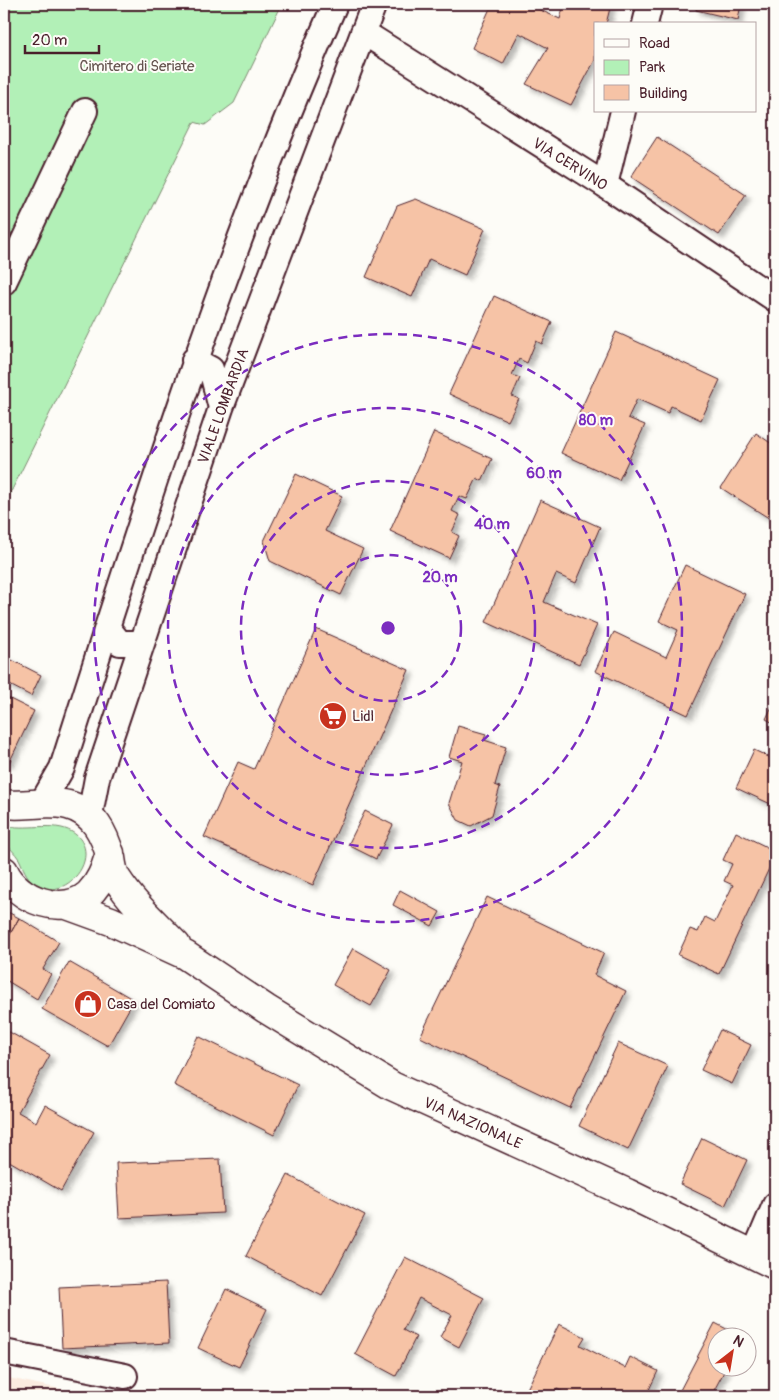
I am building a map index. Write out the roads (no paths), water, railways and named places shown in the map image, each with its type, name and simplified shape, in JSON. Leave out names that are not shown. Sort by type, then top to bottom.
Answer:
[{"type":"main road","points":[[4,804],[19,806],[43,801],[69,806],[90,815]]},
{"type":"main road","name":"VIA NAZIONALE","points":[[90,815],[104,834],[116,878],[131,898],[186,955]]},
{"type":"main road","points":[[67,905],[88,895],[103,876],[110,853]]},
{"type":"main road","name":"VIA NAZIONALE","points":[[4,871],[9,882],[26,896],[44,903],[67,905],[186,955],[266,1009],[392,1086],[627,1193],[765,1260]]},
{"type":"street","points":[[43,801],[62,768],[194,360],[310,61],[335,4]]},
{"type":"street","name":"VIALE LOMBARDIA","points":[[90,815],[97,778],[221,408],[374,4]]},
{"type":"street","points":[[646,22],[650,4]]},
{"type":"street","name":"VIA CERVINO","points":[[363,32],[605,185],[775,299]]},
{"type":"street","points":[[4,282],[85,112]]},
{"type":"street","points":[[605,185],[623,112]]},
{"type":"street","points":[[194,360],[212,369],[221,408]]},
{"type":"street","points":[[107,627],[120,643],[142,643]]},
{"type":"street","points":[[765,1260],[775,1206]]},
{"type":"street","points":[[4,1352],[125,1376]]},
{"type":"place","name":"Lidl","points":[[333,716]]},
{"type":"place","name":"Casa del Comiato","points":[[88,1004]]},
{"type":"park label","name":"Cimitero di Seriate","points":[[137,66]]}]
